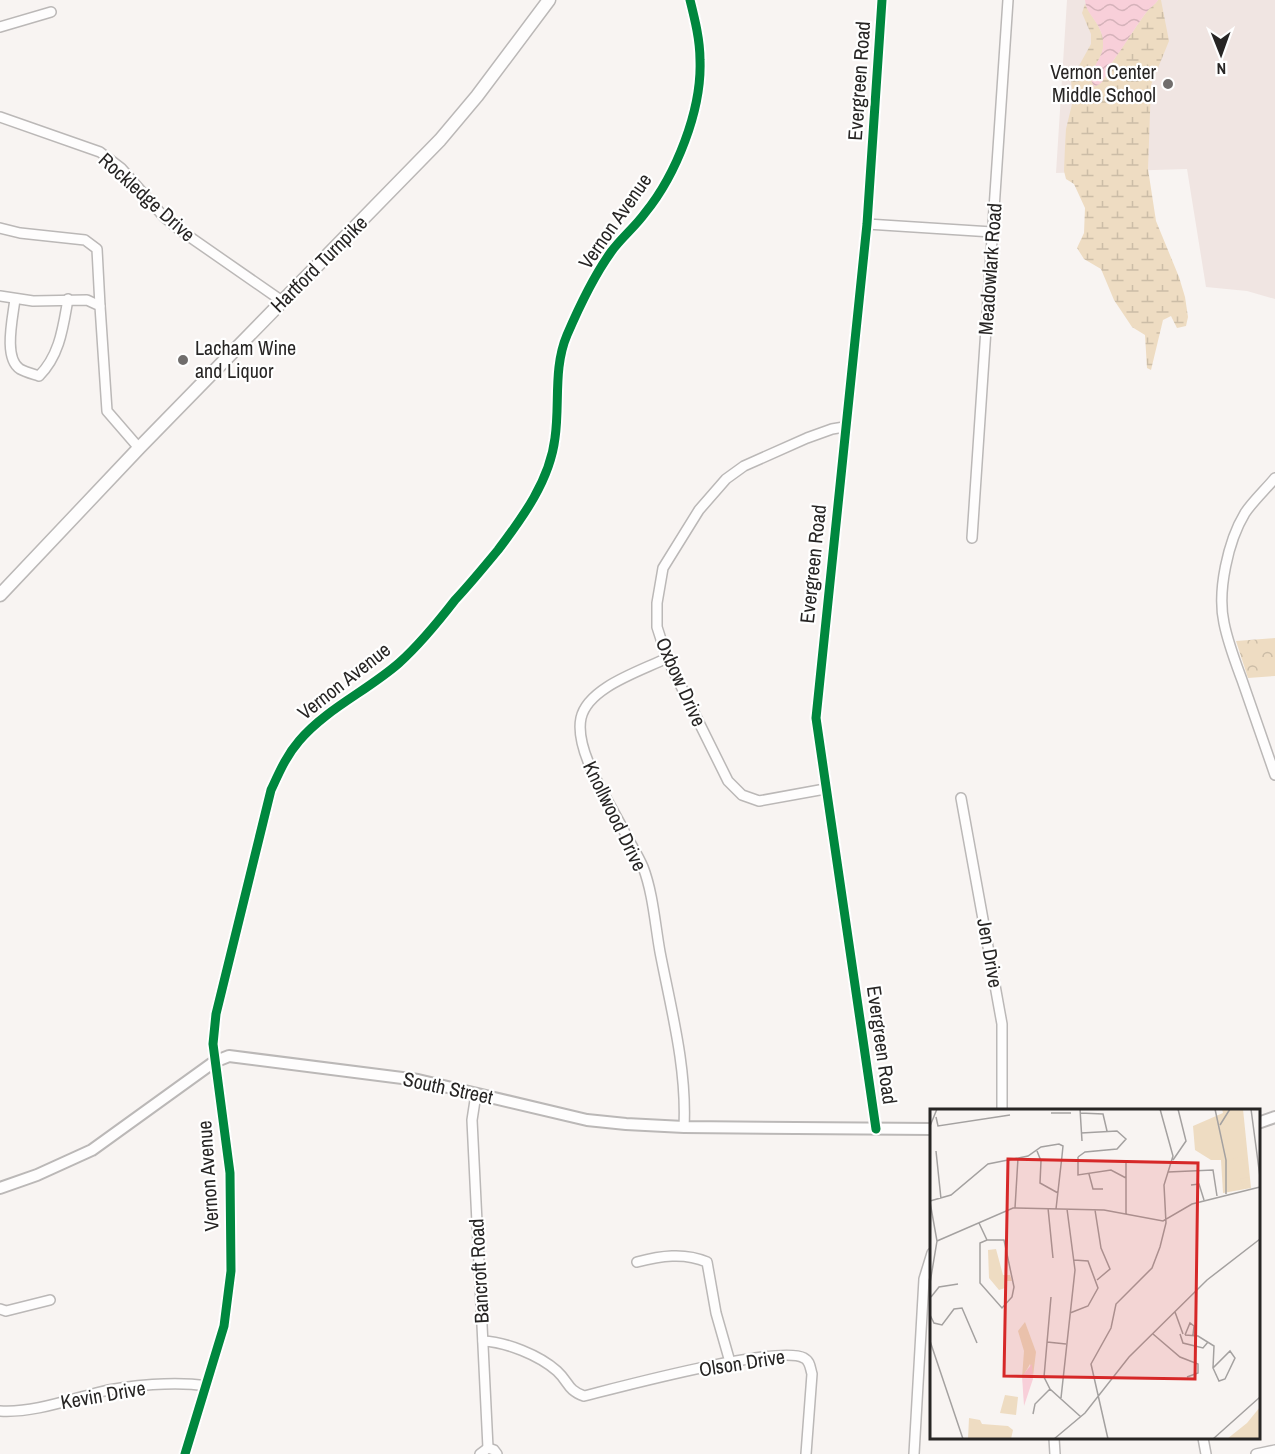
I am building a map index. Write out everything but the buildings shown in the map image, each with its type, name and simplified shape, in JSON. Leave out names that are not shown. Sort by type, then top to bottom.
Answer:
[{"type":"main road","name":"Hartford Turnpike","points":[[0,595],[139,448],[440,140],[477,96],[549,0]]},
{"type":"street","name":"Vernon Avenue","points":[[185,1454],[224,1326],[231,1271],[230,1173],[214,1062],[216,1014],[271,790],[283,763],[298,742],[317,722],[399,663],[437,622],[498,549],[534,497],[548,467],[555,440],[559,364],[566,337],[597,274],[612,251],[646,213],[663,188],[688,130],[698,94],[700,61],[697,30],[690,0]]},
{"type":"street","name":"Evergreen Road","points":[[876,1129],[816,718],[844,427],[867,224],[882,0]]},
{"type":"street","name":"Meadowlark Road","points":[[972,538],[1008,0]]},
{"type":"street","points":[[0,27],[51,12]]},
{"type":"street","name":"Rockledge Drive","points":[[0,117],[100,152],[121,168],[164,217],[177,228],[282,301]]},
{"type":"street","points":[[867,224],[992,232]]},
{"type":"street","points":[[0,228],[20,233],[85,240],[97,249],[107,411],[139,448]]},
{"type":"street","points":[[0,296],[15,299],[87,300],[100,306]]},
{"type":"street","points":[[15,299],[11,359],[20,369],[39,376],[47,367],[58,346],[68,299]]},
{"type":"street","name":"Oxbow Drive","points":[[825,789],[759,801],[742,795],[728,781],[667,658],[657,627],[659,583],[663,568],[699,510],[726,479],[744,466],[807,438],[844,427]]},
{"type":"street","points":[[1275,478],[1246,512],[1236,530],[1226,567],[1223,621],[1232,654],[1275,775]]},
{"type":"street","name":"Knollwood Drive","points":[[667,658],[606,688],[590,700],[581,717],[579,733],[582,748],[590,766],[643,868],[682,1070],[684,1127]]},
{"type":"street","name":"Jen Drive","points":[[961,798],[999,1002],[1002,1035],[1002,1109]]},
{"type":"street","name":"South Street","points":[[0,1188],[37,1175],[92,1150],[214,1062],[229,1056],[418,1080],[587,1120],[684,1127],[930,1129]]},
{"type":"street","name":"Bancroft Road","points":[[477,1094],[472,1120],[483,1341],[484,1451],[494,1450],[497,1454]]},
{"type":"street","points":[[1260,1122],[1275,1117]]},
{"type":"street","points":[[637,1262],[660,1256],[695,1257],[707,1262],[716,1313],[730,1362]]},
{"type":"street","points":[[914,1454],[924,1279],[930,1257]]},
{"type":"street","points":[[0,1309],[6,1311],[50,1300]]},
{"type":"street","name":"Olson Drive","points":[[483,1341],[509,1347],[535,1357],[558,1372],[569,1389],[584,1396],[730,1362],[770,1355],[791,1354],[803,1357],[809,1362],[812,1374],[806,1454]]},
{"type":"street","name":"Kevin Drive","points":[[0,1411],[27,1409],[103,1391],[131,1387],[192,1383],[206,1386]]},
{"type":"street","points":[[1054,1439],[1055,1454]]},
{"type":"street","points":[[1203,1439],[1206,1454]]},
{"type":"street","points":[[1256,1454],[1275,1450]]},
{"type":"shaded area","name":"Vernon Center Middle School","points":[[1067,0],[1275,0],[1275,299],[1247,291],[1206,287],[1187,169],[1056,173]]},
{"type":"green space","points":[[1158,0],[1161,0],[1169,41],[1151,85],[1148,169],[1156,221],[1179,277],[1188,317],[1186,326],[1177,328],[1171,316],[1163,320],[1151,370],[1147,368],[1145,335],[1132,327],[1114,300],[1101,269],[1084,259],[1077,248],[1084,233],[1085,208],[1074,184],[1066,179],[1064,171],[1066,129],[1073,100],[1071,80],[1091,44],[1091,34],[1082,13],[1085,4],[1100,30],[1103,42],[1102,52],[1091,76],[1094,86],[1101,83],[1137,25]]},
{"type":"green space","points":[[1275,638],[1275,676],[1248,678],[1236,641]]},
{"type":"water","points":[[1085,0],[1158,0],[1137,26],[1101,83],[1094,86],[1091,76],[1102,52],[1103,39]]},
{"type":"cycle path","points":[[185,1454],[224,1326],[231,1271],[230,1173],[213,1044],[216,1014],[271,790],[290,753],[310,730],[387,673],[421,641],[498,550],[534,497],[548,469],[552,454],[560,360],[567,335],[604,262],[641,218],[667,180],[677,161],[692,120],[697,100],[700,60],[690,0]]},
{"type":"cycle path","points":[[876,1129],[816,718],[867,224],[882,0]]},
{"type":"place","name":"Vernon Center Middle School","points":[[1168,84]]},
{"type":"place","name":"Lacham Wine and Liquor","points":[[183,360]]}]
